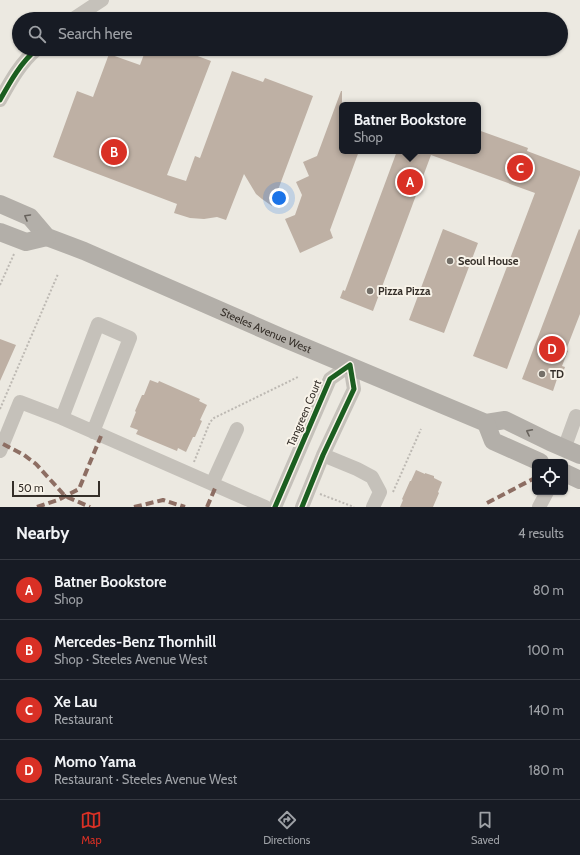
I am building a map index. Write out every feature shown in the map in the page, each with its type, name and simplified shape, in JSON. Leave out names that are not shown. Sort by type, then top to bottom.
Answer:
[{"type":"main road","name":"Steeles Avenue West","points":[[0,204],[30,217],[47,237],[84,251],[282,338],[350,365],[486,423]]},
{"type":"main road","points":[[0,232],[26,242],[47,237]]},
{"type":"main road","points":[[533,459],[493,441],[486,423],[505,420],[568,455]]},
{"type":"main road","points":[[568,474],[580,480]]},
{"type":"street","points":[[84,12],[102,0]]},
{"type":"street","points":[[0,100],[12,78],[29,56]]},
{"type":"street","points":[[62,418],[98,324],[130,338],[92,432]]},
{"type":"street","points":[[302,507],[323,455],[354,390],[350,365]]},
{"type":"street","name":"Tangreen Court","points":[[275,507],[330,379],[350,365]]},
{"type":"street","points":[[0,451],[20,402],[62,418],[265,507]]},
{"type":"street","points":[[568,455],[576,416]]},
{"type":"street","points":[[212,484],[237,429]]},
{"type":"street","points":[[323,455],[372,477],[380,492],[373,507]]},
{"type":"street","points":[[539,507],[545,495]]},
{"type":"path","points":[[0,285],[14,254]]},
{"type":"path","points":[[0,410],[58,274]]},
{"type":"path","points":[[390,498],[421,430]]},
{"type":"path","points":[[318,493],[354,507]]},
{"type":"building","points":[[108,56],[115,56],[140,65],[143,56],[198,56],[211,61],[167,175],[186,181],[195,156],[200,158],[232,71],[263,82],[265,78],[313,96],[272,206],[256,194],[244,174],[226,220],[217,217],[204,219],[190,218],[174,213],[177,204],[53,157],[77,91],[93,97]]},
{"type":"building","points":[[342,91],[342,102],[339,102],[339,154],[358,154],[330,230],[333,238],[300,253],[285,219],[295,215],[302,195],[296,182],[309,176],[303,162],[317,156]]},
{"type":"building","points":[[481,131],[528,148],[527,151],[580,171],[580,175],[507,369],[473,356],[535,193],[431,155],[373,311],[340,298],[343,290],[345,291],[396,154],[481,154]]},
{"type":"building","points":[[443,229],[478,243],[444,333],[409,320]]},
{"type":"building","points":[[579,229],[580,314],[566,350],[568,351],[562,366],[565,367],[561,378],[558,376],[553,391],[522,379]]},
{"type":"building","points":[[0,339],[16,345],[0,381]]},
{"type":"building","points":[[150,380],[158,383],[159,381],[200,399],[199,401],[207,405],[200,420],[202,421],[195,437],[193,437],[186,452],[178,448],[177,451],[136,434],[138,430],[130,427],[136,412],[135,411]]},
{"type":"building","points":[[416,470],[434,476],[434,478],[442,482],[433,507],[400,507],[403,500],[402,499]]},
{"type":"marked path","points":[[37,507],[58,500],[79,489],[101,436]]},
{"type":"marked path","points":[[3,444],[24,455],[36,464],[65,496],[90,507]]},
{"type":"marked path","points":[[487,503],[532,480]]},
{"type":"marked path","points":[[207,507],[216,486]]},
{"type":"marked path","points":[[134,507],[163,500],[185,507]]},
{"type":"cycle path","points":[[0,100],[12,79],[29,56]]},
{"type":"cycle path","points":[[275,507],[330,379],[350,365],[354,389],[323,455],[302,507]]},
{"type":"place","name":"Mercedes-Benz Thornhill","points":[[114,152]]},
{"type":"place","name":"Xe Lau","points":[[520,168]]},
{"type":"place","name":"Batner Bookstore","points":[[410,182]]},
{"type":"place","name":"Seoul House","points":[[450,261]]},
{"type":"place","name":"Pizza Pizza","points":[[370,291]]},
{"type":"place","name":"Momo Yama","points":[[552,349]]},
{"type":"place","name":"TD","points":[[542,374]]}]
